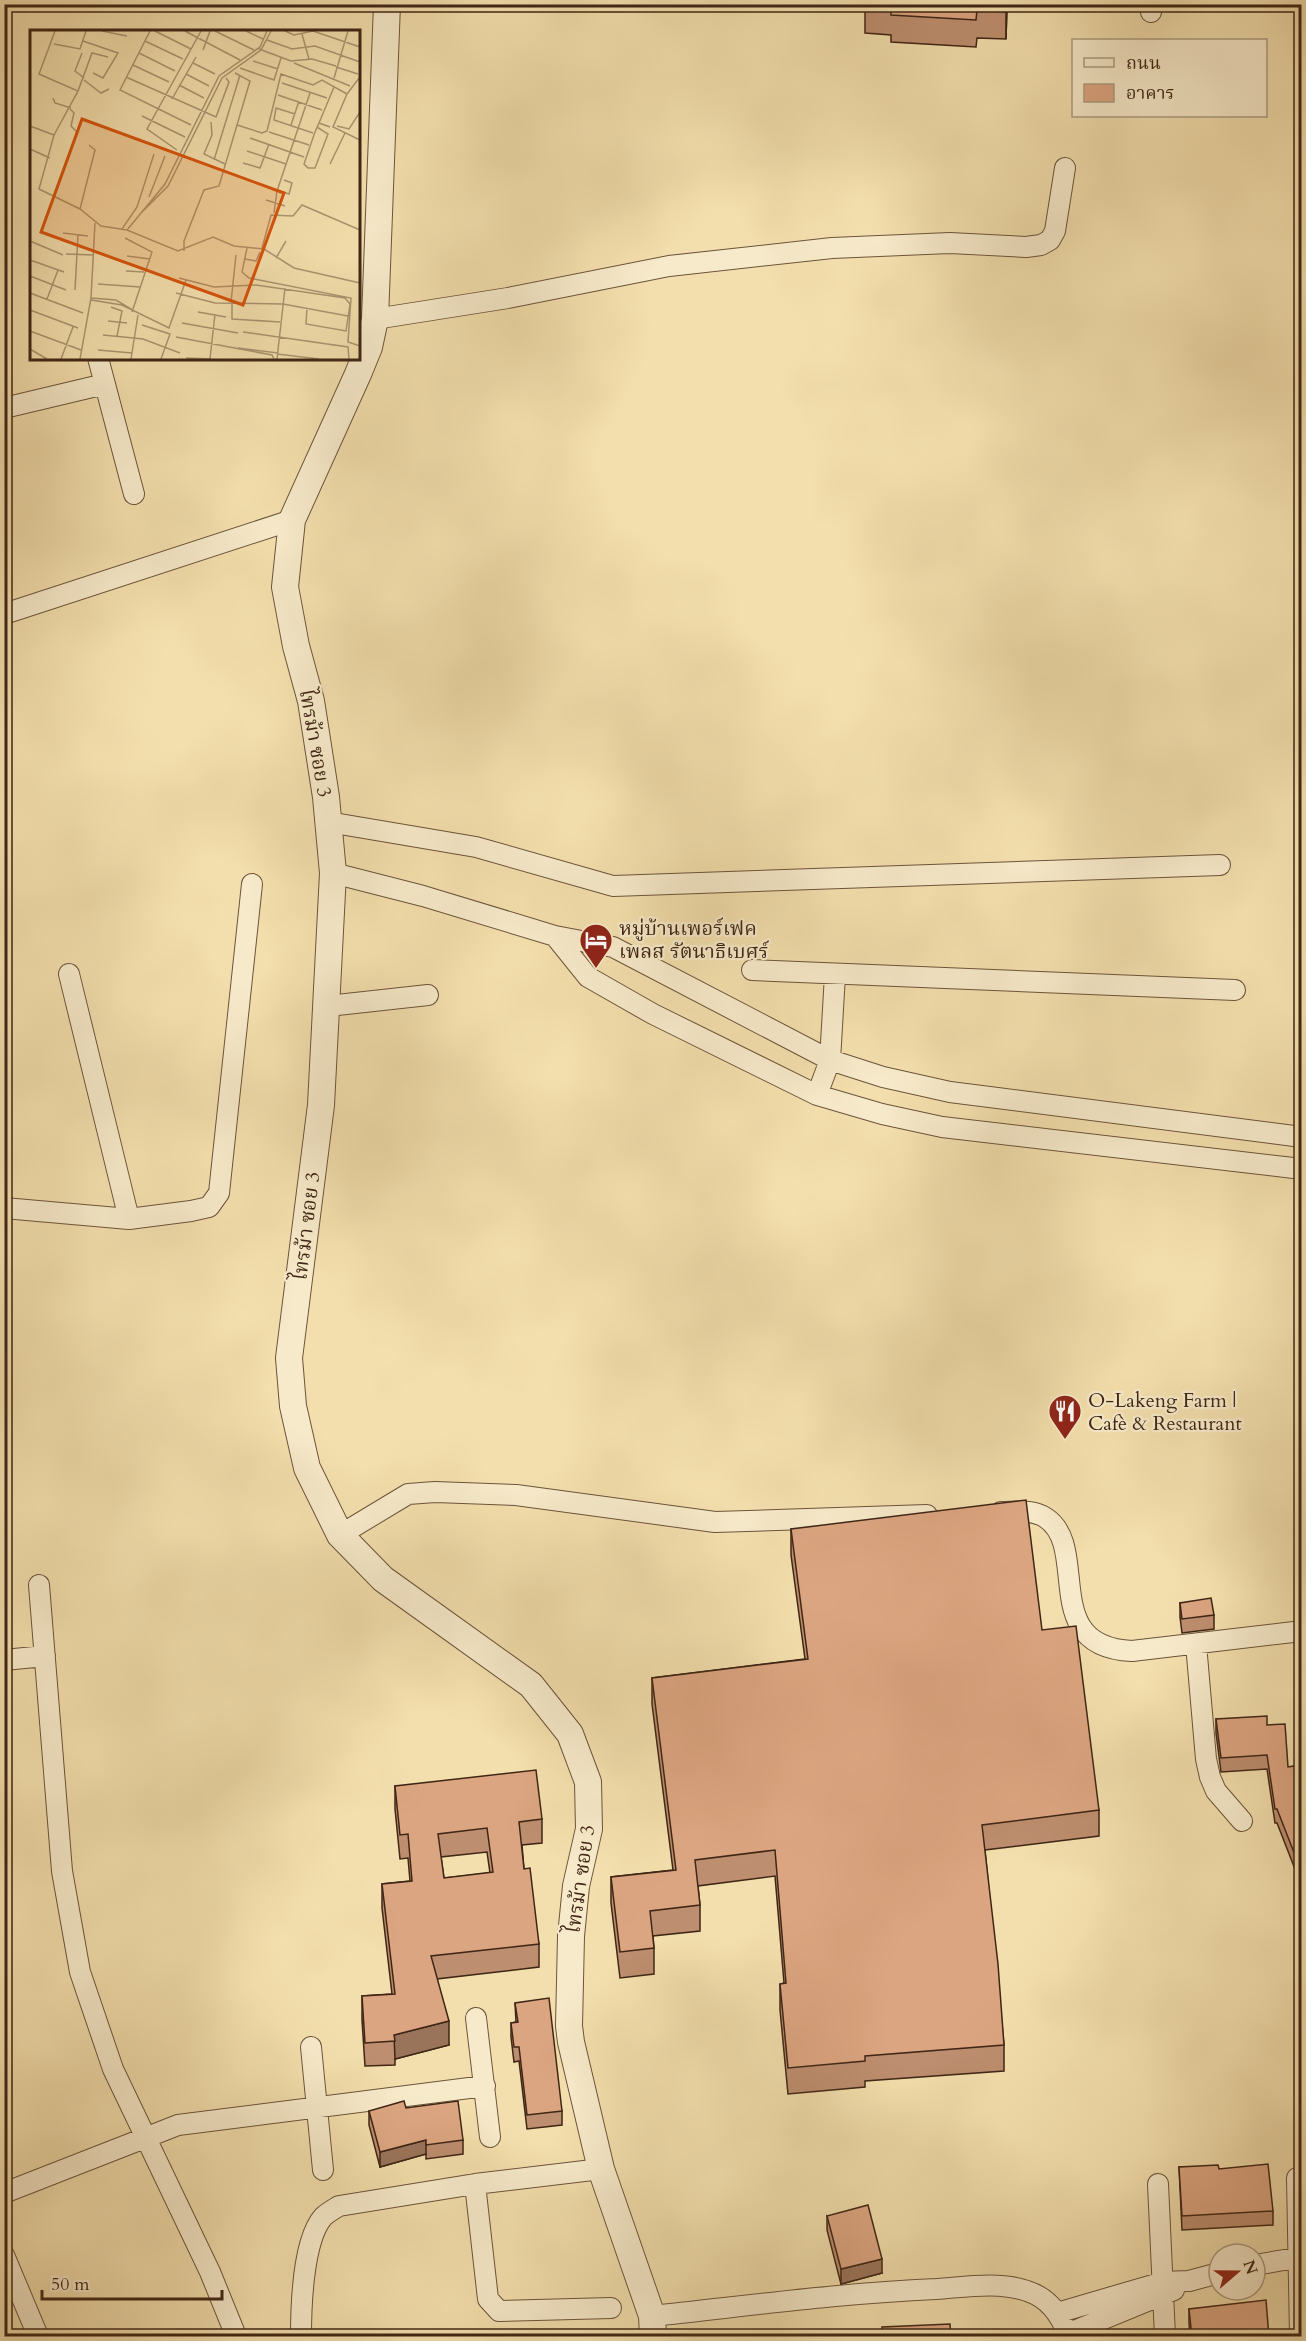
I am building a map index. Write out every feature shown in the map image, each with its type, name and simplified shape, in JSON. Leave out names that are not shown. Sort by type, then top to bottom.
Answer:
[{"type":"street","name":"ไทรม้า ซอย 3","points":[[387,4],[375,319],[369,346],[358,375],[292,520],[285,587],[296,646],[311,701],[333,873],[328,1006],[321,1106],[289,1358],[293,1406],[307,1468],[340,1535],[383,1579],[531,1685],[570,1734],[588,1782],[589,1829],[576,1886],[571,1936],[569,2026],[601,2169],[653,2326]]},
{"type":"street","points":[[375,319],[508,298],[669,266],[832,248],[950,243],[1026,247],[1041,245],[1050,240],[1055,231],[1065,168]]},
{"type":"street","points":[[99,360],[134,494]]},
{"type":"street","points":[[4,408],[105,384]]},
{"type":"street","points":[[4,614],[292,520]]},
{"type":"street","points":[[328,822],[476,847],[613,886],[1220,865]]},
{"type":"street","points":[[333,873],[423,896],[555,936],[613,947],[830,1060],[883,1077],[950,1092],[1302,1137]]},
{"type":"street","points":[[4,1209],[129,1219],[209,1207],[219,1193],[252,884]]},
{"type":"street","points":[[555,936],[588,977],[653,1014],[817,1095],[882,1114],[942,1127],[1302,1170]]},
{"type":"street","points":[[752,970],[1235,990]]},
{"type":"street","points":[[69,974],[129,1219]]},
{"type":"street","points":[[817,1095],[830,1060],[835,975]]},
{"type":"street","points":[[328,1006],[428,995]]},
{"type":"street","points":[[1269,1166],[1270,1133]]},
{"type":"street","points":[[340,1535],[408,1494],[435,1492],[516,1495],[715,1522],[948,1514]]},
{"type":"street","points":[[983,1513],[1028,1512],[1045,1516],[1053,1523],[1061,1536],[1075,1615],[1085,1632],[1101,1646],[1113,1650],[1132,1651],[1302,1631]]},
{"type":"street","points":[[39,1585],[62,1871],[80,1972],[113,2069],[210,2272],[236,2337]]},
{"type":"street","points":[[1196,1644],[1206,1759],[1210,1778],[1216,1791],[1242,1821]]},
{"type":"street","points":[[4,1660],[45,1656]]},
{"type":"street","points":[[476,2018],[490,2137]]},
{"type":"street","points":[[311,2047],[323,2170]]},
{"type":"street","points":[[4,2193],[178,2126],[485,2086]]},
{"type":"street","points":[[300,2337],[301,2298],[309,2252],[323,2217],[339,2206],[475,2184],[601,2169]]},
{"type":"street","points":[[1297,2178],[1300,2337]]},
{"type":"street","points":[[475,2184],[488,2299],[499,2311],[611,2308]]},
{"type":"street","points":[[1158,2184],[1165,2337]]},
{"type":"street","points":[[4,2255],[38,2337]]},
{"type":"street","points":[[1267,2263],[1300,2258]]},
{"type":"street","points":[[1057,2313],[1164,2289],[1207,2276]]},
{"type":"street","points":[[653,2326],[888,2291],[995,2286],[1026,2290],[1046,2300],[1057,2313],[1067,2335],[1164,2289]]},
{"type":"building","points":[[865,4],[1006,4],[1006,12],[977,10],[976,20],[891,15],[891,7],[865,6]]},
{"type":"building","points":[[1026,1500],[1042,1630],[1076,1626],[1099,1810],[982,1825],[998,1964],[1004,2045],[865,2056],[865,2061],[788,2068],[780,1984],[786,1983],[775,1850],[695,1860],[700,1905],[650,1911],[654,1948],[620,1952],[611,1877],[676,1870],[652,1678],[808,1659],[791,1529]]},
{"type":"building","points":[[1211,1598],[1214,1615],[1182,1619],[1180,1603]]},
{"type":"building","points":[[1267,1716],[1267,1725],[1285,1724],[1288,1767],[1302,1765],[1302,1873],[1277,1809],[1275,1809],[1267,1755],[1221,1758],[1216,1719]]},
{"type":"building","points":[[536,1770],[542,1819],[519,1822],[524,1869],[530,1868],[539,1944],[431,1956],[449,2021],[394,2035],[395,2041],[365,2043],[362,1996],[395,1994],[382,1884],[412,1881],[408,1834],[400,1835],[395,1786]],"holes":[[[487,1828],[493,1872],[444,1878],[438,1834]]]},
{"type":"building","points":[[549,1998],[562,2111],[527,2115],[519,2047],[514,2047],[511,2023],[518,2022],[515,2003]]},
{"type":"building","points":[[404,2101],[406,2108],[458,2101],[463,2140],[426,2145],[426,2140],[380,2152],[369,2111]]},
{"type":"building","points":[[1268,2164],[1273,2211],[1182,2216],[1179,2167],[1218,2165],[1219,2169]]},
{"type":"building","points":[[868,2205],[882,2259],[841,2269],[827,2216]]},
{"type":"building","points":[[1266,2302],[1269,2337],[1192,2337],[1189,2309]]},
{"type":"building","points":[[950,2324],[951,2337],[882,2337],[882,2327]]},
{"type":"building","points":[[990,2333],[1025,2334],[1025,2337],[990,2337]]},
{"type":"place","name":"หมู่บ้านเพอร์เฟค เพลส รัตนาธิเบศร์","points":[[596,969]]},
{"type":"place","name":"O-Lakeng Farm | Cafè & Restaurant","points":[[1065,1440]]}]
